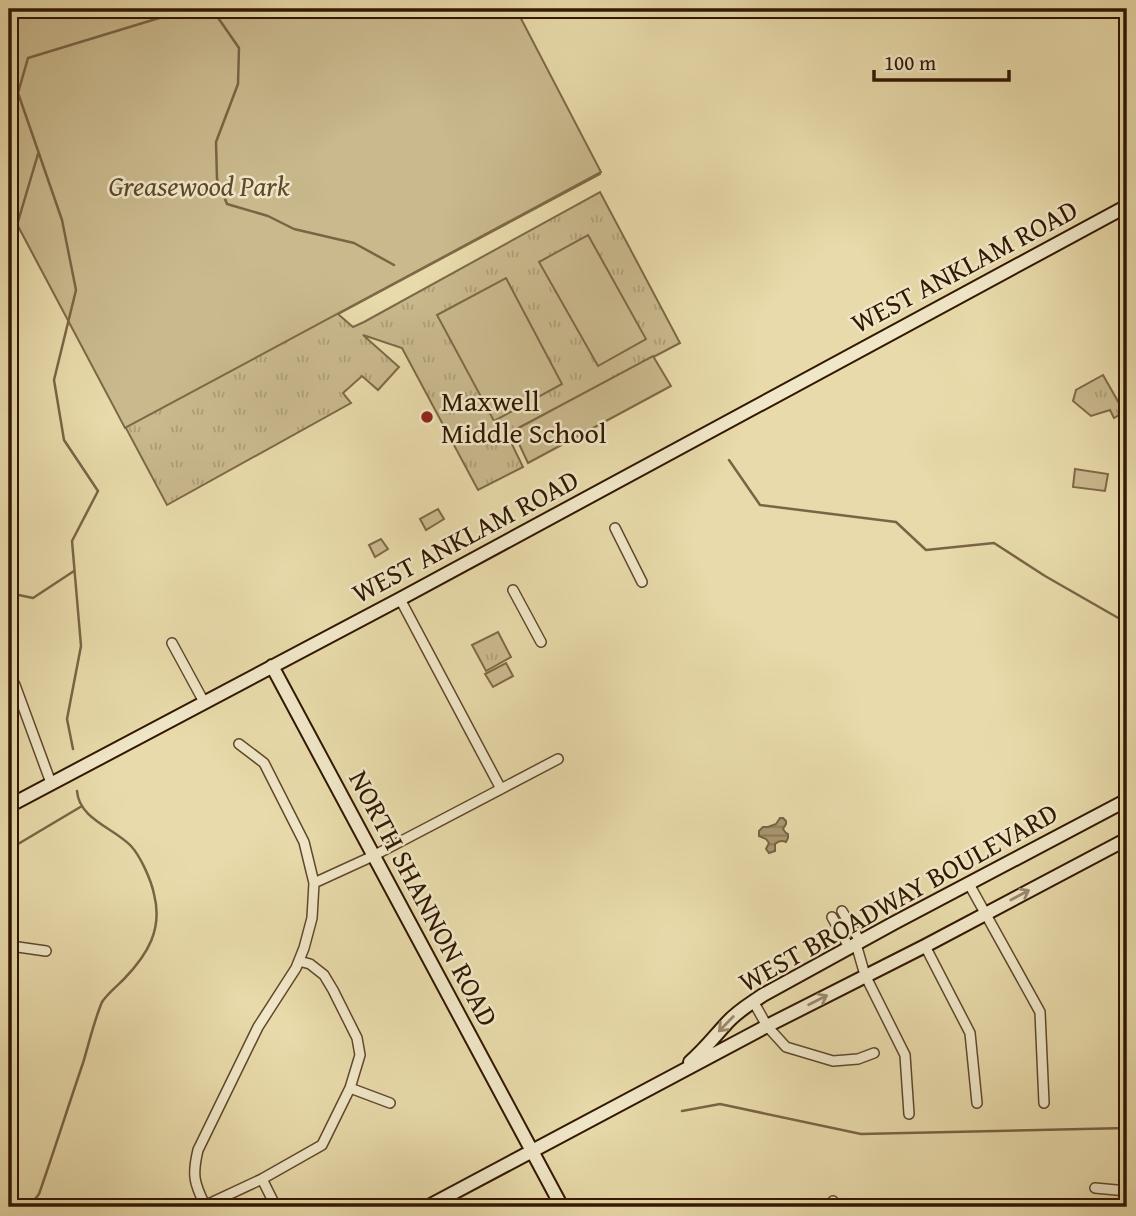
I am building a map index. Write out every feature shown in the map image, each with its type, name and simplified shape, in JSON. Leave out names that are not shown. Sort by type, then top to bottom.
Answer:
[{"type":"street","name":"WEST ANKLAM ROAD","points":[[9,806],[400,599],[1127,206]]},
{"type":"street","points":[[615,528],[642,582]]},
{"type":"street","points":[[513,590],[541,642]]},
{"type":"street","points":[[400,599],[502,789]]},
{"type":"street","points":[[172,643],[204,702]]},
{"type":"street","name":"NORTH SHANNON ROAD","points":[[272,666],[562,1207]]},
{"type":"street","points":[[9,674],[51,783]]},
{"type":"street","points":[[240,744],[264,763],[304,842],[314,883],[312,918],[299,961],[258,1027],[198,1150],[194,1167],[196,1184],[204,1206],[262,1179],[323,1145],[350,1088],[360,1055],[357,1038],[324,975],[310,964],[299,961]]},
{"type":"street","points":[[314,883],[373,856],[558,759]]},
{"type":"street","name":"WEST BROADWAY BOULEVARD","points":[[671,1078],[704,1050],[727,1022],[753,1002],[855,944],[1127,800]]},
{"type":"street","name":"WEST BROADWAY BOULEVARD","points":[[426,1207],[1127,839]]},
{"type":"street","points":[[969,884],[1040,1012],[1044,1103]]},
{"type":"street","points":[[842,911],[865,975],[905,1055],[909,1114]]},
{"type":"street","points":[[832,917],[855,944]]},
{"type":"street","points":[[925,946],[970,1033],[977,1103]]},
{"type":"street","points":[[9,948],[46,951]]},
{"type":"street","points":[[753,1002],[767,1026],[786,1047],[833,1061],[858,1059],[874,1053]]},
{"type":"street","points":[[350,1088],[390,1103]]},
{"type":"street","points":[[262,1179],[276,1207]]},
{"type":"street","points":[[1095,1188],[1127,1191]]},
{"type":"green space","name":"Greasewood Park","points":[[9,9],[515,9],[600,174],[338,314],[353,327],[364,322],[600,192],[680,343],[507,434],[523,467],[478,490],[402,348],[363,335],[399,367],[378,390],[362,376],[343,393],[351,403],[167,505],[9,209]]},
{"type":"green space","name":"Greasewood Park","points":[[9,9],[516,9],[601,172],[125,428],[9,209]]},
{"type":"green space","points":[[588,235],[646,339],[598,366],[539,262]]},
{"type":"green space","points":[[506,278],[562,384],[494,421],[437,315]]},
{"type":"green space","points":[[653,356],[671,386],[528,463],[513,431]]},
{"type":"green space","points":[[1103,375],[1124,412],[1114,418],[1110,410],[1091,416],[1073,401],[1076,390]]},
{"type":"green space","points":[[1075,469],[1108,474],[1105,491],[1073,487]]},
{"type":"green space","points":[[438,509],[444,519],[426,530],[420,519]]},
{"type":"green space","points":[[381,539],[388,549],[375,557],[369,545]]},
{"type":"green space","points":[[498,632],[511,657],[486,671],[472,645]]},
{"type":"green space","points":[[506,663],[513,676],[493,687],[485,674]]},
{"type":"shaded area","points":[[780,818],[786,821],[783,829],[788,838],[786,842],[776,843],[775,851],[769,853],[766,849],[769,843],[759,836],[759,831],[763,827],[776,824]]},
{"type":"waterway","points":[[73,749],[67,719],[81,646],[72,541],[98,491],[64,440],[54,380],[76,290],[62,220],[18,93],[28,58],[169,15],[173,9]]},
{"type":"waterway","points":[[212,9],[239,48],[238,84],[216,142],[217,179],[227,204],[268,216],[294,229],[354,243],[394,265]]},
{"type":"waterway","points":[[9,252],[38,154]]},
{"type":"waterway","points":[[729,460],[760,505],[896,522],[926,550],[994,543],[1127,623]]},
{"type":"waterway","points":[[9,593],[33,598],[74,571]]},
{"type":"waterway","points":[[29,1207],[39,1194],[102,1002],[133,970],[155,930],[153,888],[138,856],[124,840],[90,816],[79,801],[77,791]]},
{"type":"waterway","points":[[9,863],[10,850],[13,847],[82,806]]},
{"type":"waterway","points":[[682,1111],[720,1104],[861,1134],[1127,1128]]},
{"type":"place","name":"Maxwell Middle School","points":[[427,417]]}]
